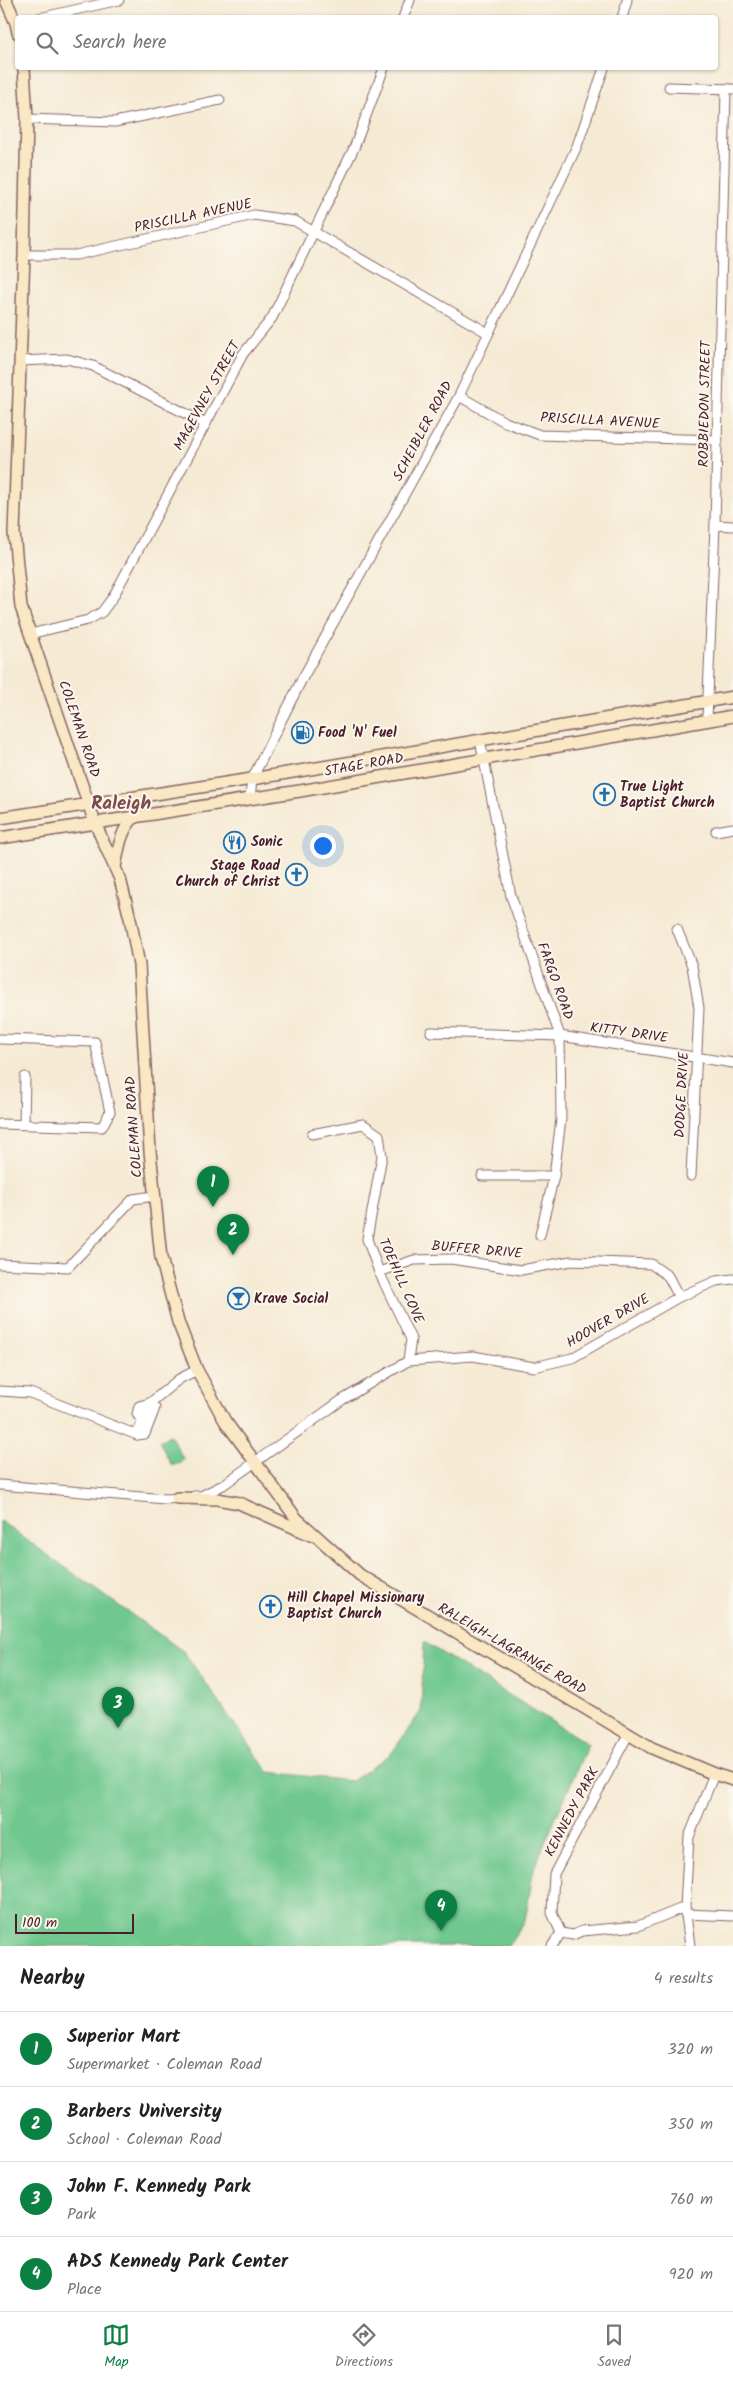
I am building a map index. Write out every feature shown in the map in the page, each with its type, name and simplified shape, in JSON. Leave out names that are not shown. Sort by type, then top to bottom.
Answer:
[{"type":"main road","points":[[6,0],[15,21]]},
{"type":"main road","name":"COLEMAN ROAD","points":[[24,70],[27,119],[14,533],[21,607],[95,823],[115,867],[130,918],[140,965],[154,1196],[161,1258],[178,1322],[197,1370],[225,1421],[254,1463]]},
{"type":"main road","name":"STAGE ROAD","points":[[0,818],[252,779],[733,697]]},
{"type":"main road","name":"STAGE ROAD","points":[[0,838],[250,799],[733,716]]},
{"type":"main road","points":[[115,867],[124,827],[134,817]]},
{"type":"main road","name":"RALEIGH-LAGRANGE ROAD","points":[[254,1463],[296,1518],[360,1575],[628,1735],[652,1748],[733,1780]]},
{"type":"main road","points":[[177,1498],[239,1503],[320,1540]]},
{"type":"street","points":[[52,15],[118,0]]},
{"type":"street","points":[[404,15],[410,0]]},
{"type":"street","points":[[623,15],[628,0]]},
{"type":"street","name":"MAGEVNEY STREET","points":[[30,634],[88,620],[102,612],[113,597],[243,354],[272,318],[354,148],[383,70]]},
{"type":"street","name":"SCHEIBLER ROAD","points":[[250,799],[252,779],[301,681],[459,396],[577,146],[603,70]]},
{"type":"street","points":[[669,87],[730,89]]},
{"type":"street","name":"ROBBIEDON STREET","points":[[707,720],[716,525],[730,89]]},
{"type":"street","points":[[27,119],[115,122],[220,100]]},
{"type":"street","name":"PRISCILLA AVENUE","points":[[24,255],[76,255],[254,215],[295,221],[488,333]]},
{"type":"street","points":[[20,360],[67,360],[93,366],[206,424]]},
{"type":"street","name":"PRISCILLA AVENUE","points":[[459,396],[505,422],[540,435],[718,440]]},
{"type":"street","points":[[716,525],[733,526]]},
{"type":"street","name":"FARGO ROAD","points":[[480,740],[510,896],[560,1036],[562,1119],[554,1176],[540,1235]]},
{"type":"street","points":[[716,831],[733,828]]},
{"type":"street","name":"DODGE DRIVE","points":[[677,930],[692,966],[699,1008],[691,1176]]},
{"type":"street","name":"KITTY DRIVE","points":[[431,1032],[560,1036],[733,1063]]},
{"type":"street","points":[[0,1039],[95,1042],[110,1112],[102,1127],[0,1124]]},
{"type":"street","points":[[24,1124],[25,1077]]},
{"type":"street","name":"TOEHILL COVE","points":[[312,1134],[363,1124],[379,1135],[382,1156],[367,1240],[379,1272],[411,1338],[408,1361]]},
{"type":"street","points":[[482,1176],[554,1176]]},
{"type":"street","points":[[0,1264],[68,1267],[133,1199],[154,1196]]},
{"type":"street","name":"BUFFER DRIVE","points":[[379,1272],[414,1260],[451,1259],[521,1270],[572,1261],[652,1264],[668,1276],[679,1296]]},
{"type":"street","name":"HOOVER DRIVE","points":[[254,1463],[342,1400],[408,1361],[473,1356],[534,1368],[572,1358],[679,1296],[716,1281],[733,1279]]},
{"type":"street","points":[[137,1434],[142,1422],[137,1414],[139,1406],[150,1403],[179,1379],[197,1370]]},
{"type":"street","points":[[0,1391],[30,1393],[137,1434],[145,1434],[150,1424],[155,1408],[150,1403]]},
{"type":"street","points":[[0,1485],[165,1499],[201,1496],[223,1485],[254,1463]]},
{"type":"street","name":"KENNEDY PARK","points":[[561,1933],[552,1913],[554,1874],[628,1735]]},
{"type":"street","points":[[690,1946],[685,1910],[689,1837],[714,1774]]},
{"type":"street","points":[[552,1946],[561,1933],[573,1936],[582,1931],[638,1926],[685,1910],[733,1916]]},
{"type":"street","points":[[573,1936],[576,1946]]},
{"type":"green space","points":[[170,1435],[184,1460],[172,1466],[159,1441]]},
{"type":"green space","points":[[0,1521],[184,1652],[268,1772],[351,1781],[391,1754],[421,1711],[424,1642],[588,1744],[534,1868],[525,1921],[508,1946],[0,1946]]},
{"type":"place","name":"Food 'N' Fuel","points":[[302,733]]},
{"type":"place","name":"True Light Baptist Church","points":[[604,795]]},
{"type":"place","name":"Sonic","points":[[235,842]]},
{"type":"place","name":"Stage Road Church of Christ","points":[[296,874]]},
{"type":"place","name":"Superior Mart","points":[[213,1207]]},
{"type":"place","name":"Barbers University","points":[[233,1255]]},
{"type":"place","name":"Krave Social","points":[[238,1299]]},
{"type":"place","name":"Hill Chapel Missionary Baptist Church","points":[[271,1606]]},
{"type":"place","name":"John F. Kennedy Park","points":[[118,1728]]},
{"type":"place","name":"ADS Kennedy Park Center","points":[[441,1931]]},
{"type":"district","name":"Raleigh","points":[[121,804]]}]
